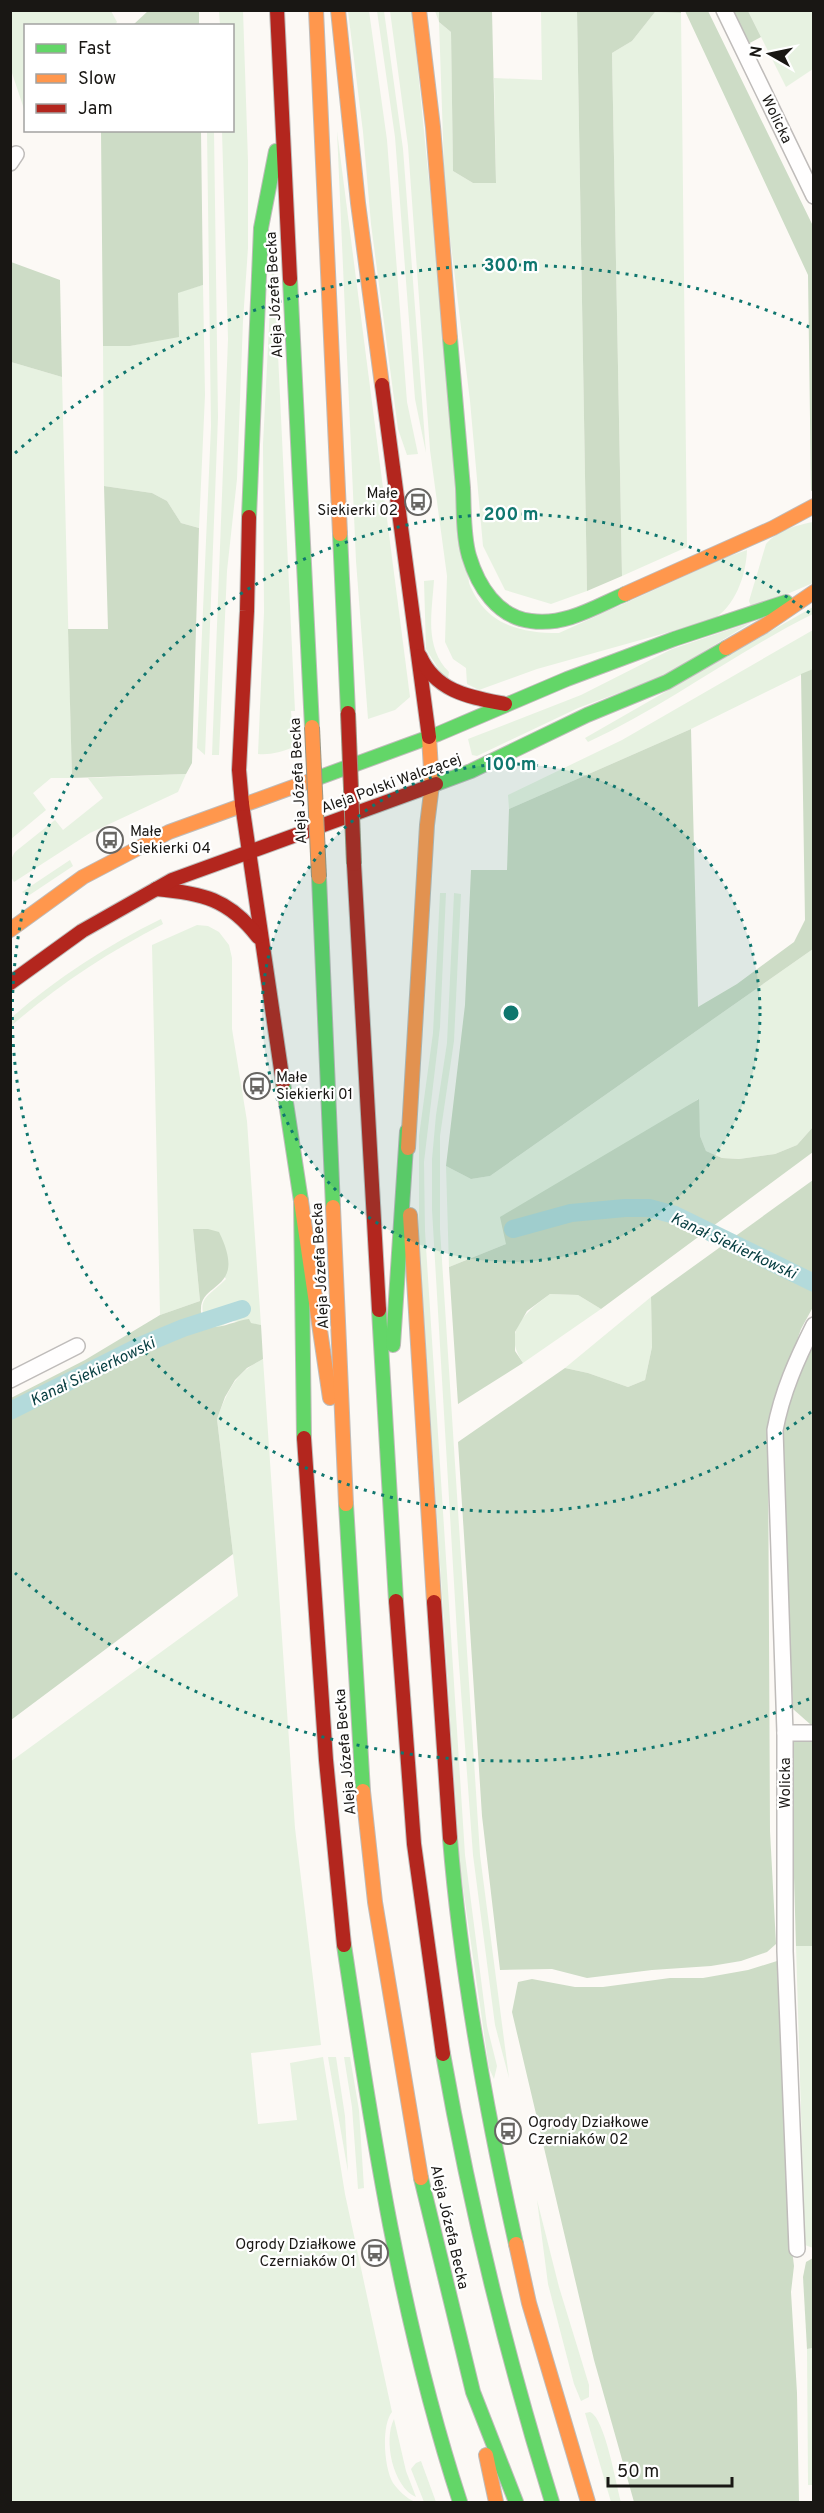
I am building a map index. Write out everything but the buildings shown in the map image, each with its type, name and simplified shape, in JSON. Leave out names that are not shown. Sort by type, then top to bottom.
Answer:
[{"type":"main road","name":"Aleja Józefa Becka","points":[[277,10],[319,877],[344,1470],[361,1769],[375,1902],[424,2193],[473,2392],[516,2502]]},
{"type":"main road","name":"Aleja Józefa Becka","points":[[316,10],[354,864],[406,1765],[420,1901],[445,2071],[499,2321],[552,2502]]},
{"type":"main road","points":[[339,10],[358,203],[429,737],[432,785],[427,825],[387,1434]]},
{"type":"main road","points":[[419,10],[433,127],[468,553],[482,590],[503,611],[519,619],[542,623],[566,620],[773,528],[813,506]]},
{"type":"main road","name":"Aleja Józefa Becka","points":[[283,117],[261,228],[239,770],[261,941],[301,1201],[302,1410],[325,1748],[339,1912],[369,2113],[392,2239],[442,2447],[460,2502]]},
{"type":"main road","name":"Aleja Polski Walczącej","points":[[10,930],[83,877],[169,832],[429,737],[505,704],[674,639],[813,592]]},
{"type":"main road","name":"Aleja Polski Walczącej","points":[[10,983],[82,932],[172,880],[471,771],[587,716],[667,682],[764,626],[813,592]]},
{"type":"main road","points":[[414,635],[422,664],[432,679],[457,693],[505,704]]},
{"type":"main road","points":[[156,889],[183,891],[219,900],[239,913],[261,941]]},
{"type":"main road","points":[[407,1131],[411,1239],[444,1769],[455,1902],[492,2140],[529,2303],[588,2502]]},
{"type":"main road","points":[[301,1201],[315,1283],[325,1368],[344,1470]]},
{"type":"main road","points":[[473,2392],[496,2502]]},
{"type":"street","name":"Wolicka","points":[[724,10],[813,196]]},
{"type":"street","name":"Wolicka","points":[[797,2249],[785,1952],[785,1733],[775,1430],[779,1406],[813,1325]]},
{"type":"street","points":[[10,1380],[77,1346]]},
{"type":"street","points":[[785,1733],[813,1733]]},
{"type":"green space","points":[[149,10],[199,11],[199,24],[134,24]]},
{"type":"green space","points":[[243,10],[248,161],[248,248],[237,479],[227,571],[219,755],[212,755],[228,339],[222,132],[234,132],[234,24],[220,24],[219,11]]},
{"type":"green space","points":[[10,11],[111,11],[117,22],[116,24],[24,24],[24,109],[11,70]]},
{"type":"green space","points":[[348,11],[369,11],[387,140],[407,402],[418,454],[407,455],[398,429],[371,224],[363,132]]},
{"type":"green space","points":[[377,11],[384,11],[403,149],[426,453],[415,399],[395,137]]},
{"type":"green space","points":[[390,11],[412,11],[469,583],[476,597],[494,617],[505,623],[530,631],[559,633],[747,550],[738,590],[727,607],[712,620],[537,669],[479,690],[467,684],[466,668],[453,659],[445,642],[447,576],[430,450],[408,146]]},
{"type":"green space","points":[[439,11],[492,11],[496,183],[473,183],[453,171],[451,32],[439,22]]},
{"type":"green space","points":[[541,11],[577,11],[587,591],[551,604],[505,590],[483,546],[470,401],[445,196],[439,22],[451,32],[453,171],[473,183],[496,183],[494,78],[542,80]]},
{"type":"green space","points":[[577,11],[681,11],[681,13],[655,12],[632,41],[612,53],[622,576],[587,591]]},
{"type":"green space","points":[[685,11],[708,11],[813,226],[814,490],[811,491],[808,275]]},
{"type":"green space","points":[[732,11],[748,11],[761,37],[748,44]]},
{"type":"green space","points":[[748,11],[813,11],[813,69],[786,87]]},
{"type":"green space","points":[[655,12],[681,13],[687,547],[622,576],[612,53],[632,41]]},
{"type":"green space","points":[[337,131],[410,697],[395,710],[368,719],[356,561]]},
{"type":"green space","points":[[101,132],[201,132],[203,285],[178,293],[179,337],[130,346],[103,346]]},
{"type":"green space","points":[[207,132],[214,132],[218,417],[205,755],[197,748],[211,426]]},
{"type":"green space","points":[[273,249],[295,711],[291,711],[294,747],[276,753],[258,754],[264,612],[263,444]]},
{"type":"green space","points":[[11,262],[60,280],[62,377],[11,362]]},
{"type":"green space","points":[[203,285],[205,395],[199,528],[181,523],[167,501],[152,493],[104,486],[103,346],[130,346],[148,342],[178,292]]},
{"type":"green space","points":[[11,362],[62,377],[72,778],[51,778],[33,793],[46,810],[11,839]]},
{"type":"green space","points":[[104,486],[152,493],[167,501],[181,523],[199,528],[192,763],[186,774],[72,778],[68,629],[108,629]]},
{"type":"green space","points":[[813,522],[813,583],[752,609],[749,601],[766,544],[781,532]]},
{"type":"green space","points":[[434,580],[431,629],[436,652],[449,672],[448,679],[444,678],[426,649],[424,581]]},
{"type":"green space","points":[[813,607],[813,614],[756,645],[645,712],[588,742],[585,738]]},
{"type":"green space","points":[[752,622],[662,677],[578,708],[477,756],[472,755],[468,739],[581,695],[672,649]]},
{"type":"green space","points":[[813,630],[813,669],[691,729],[509,809],[508,795],[622,740]]},
{"type":"green space","points":[[813,669],[813,949],[490,1176],[471,1179],[446,1166],[465,1005],[471,870],[507,870],[509,809],[691,729],[698,1007],[737,984],[794,942],[805,920],[801,674]]},
{"type":"green space","points":[[186,774],[178,792],[90,833],[14,882],[10,867],[15,852],[55,820],[63,830],[103,798],[88,778]]},
{"type":"green space","points":[[70,860],[73,866],[28,896],[22,892]]},
{"type":"green space","points":[[440,893],[446,893],[440,1027],[424,1162],[425,1231],[465,1855],[487,2026],[497,2066],[494,2079],[489,2068],[460,1867],[419,1243],[419,1136],[433,1033]]},
{"type":"green space","points":[[454,893],[461,894],[454,1041],[440,1136],[440,1229],[480,1855],[509,2078],[495,2025],[473,1855],[458,1651],[432,1210],[432,1159],[447,1043]]},
{"type":"green space","points":[[161,919],[163,924],[84,970],[11,1026],[11,1018],[64,976],[121,940]]},
{"type":"green space","points":[[197,925],[208,926],[219,932],[229,945],[232,958],[232,1029],[247,1121],[261,1325],[232,1321],[217,1328],[207,1327],[203,1304],[208,1295],[226,1279],[193,1229],[200,1301],[160,1315],[152,945]]},
{"type":"green space","points":[[813,949],[813,1127],[797,1145],[775,1154],[739,1159],[722,1158],[706,1151],[700,1136],[698,1099],[506,1244],[449,1267],[446,1166],[471,1179],[490,1176]]},
{"type":"green space","points":[[699,1099],[700,1136],[706,1151],[722,1158],[739,1159],[775,1154],[797,1145],[813,1127],[813,1152],[601,1309],[578,1295],[550,1294],[527,1311],[515,1332],[515,1351],[523,1363],[458,1404],[449,1267],[506,1244],[500,1217]]},
{"type":"green space","points":[[813,1180],[813,1307],[801,1329],[782,1384],[768,1440],[770,1831],[776,1944],[767,1952],[741,1961],[587,1978],[552,1969],[500,1970],[482,1816],[458,1442],[565,1368],[588,1373],[628,1387],[645,1380],[652,1347],[651,1297]]},
{"type":"green space","points":[[193,1229],[219,1232],[227,1251],[226,1275],[203,1300],[201,1311],[207,1327],[217,1327],[249,1319],[251,1323],[261,1325],[263,1359],[247,1368],[235,1380],[225,1397],[217,1419],[233,1554],[11,1720],[11,1398],[85,1360],[160,1315],[200,1301]]},
{"type":"green space","points":[[550,1294],[578,1295],[601,1309],[523,1363],[517,1352],[515,1341],[519,1323]]},
{"type":"green space","points":[[651,1297],[652,1347],[645,1380],[628,1387],[588,1373],[565,1368]]},
{"type":"green space","points":[[813,1342],[813,1724],[810,1724],[793,1709],[781,1435],[783,1408]]},
{"type":"green space","points":[[263,1359],[295,1828],[321,2045],[251,2053],[258,2124],[297,2120],[290,2063],[323,2057],[345,2194],[392,2412],[385,2437],[388,2468],[395,2486],[415,2502],[11,2502],[10,1762],[238,1596],[217,1419],[225,1399],[239,1376]]},
{"type":"green space","points":[[813,1738],[813,1946],[796,1946],[790,1739]]},
{"type":"green space","points":[[796,1946],[813,1946],[813,2248],[805,2245]]},
{"type":"green space","points":[[777,1961],[789,2224],[794,2266],[791,2292],[797,2393],[799,2502],[634,2502],[594,2360],[512,2012],[518,1982],[532,1979],[575,1987],[603,1987],[670,1978],[703,1978],[748,1970]]},
{"type":"green space","points":[[328,2057],[336,2057],[345,2116],[348,2172]]},
{"type":"green space","points":[[344,2057],[350,2057],[359,2110],[364,2188],[358,2189],[352,2107]]},
{"type":"green space","points":[[537,2200],[559,2287],[589,2385],[589,2397],[581,2401],[574,2384],[548,2284]]},
{"type":"green space","points":[[813,2258],[813,2348],[807,2349],[803,2277],[806,2262]]},
{"type":"green space","points":[[813,2348],[814,2485],[808,2485],[807,2349]]},
{"type":"green space","points":[[590,2412],[595,2417],[605,2438],[621,2502],[611,2502],[585,2413]]},
{"type":"green space","points":[[394,2419],[406,2471],[416,2497],[401,2484],[392,2462],[390,2439]]},
{"type":"green space","points":[[421,2461],[436,2502],[424,2502],[411,2469]]},
{"type":"waterway","name":"Kanał Siekierkowski","points":[[513,1229],[571,1213],[649,1208],[675,1215],[814,1283]]},
{"type":"waterway","name":"Kanał Siekierkowski","points":[[10,1411],[142,1345],[183,1328],[242,1309]]},
{"type":"traffic: fast","points":[[249,517],[261,228],[276,151]]},
{"type":"traffic: fast","points":[[290,279],[312,727]]},
{"type":"traffic: fast","points":[[450,338],[466,539],[469,556],[484,589],[499,607],[508,613],[519,618],[544,622],[580,614],[625,594]]},
{"type":"traffic: fast","points":[[340,534],[348,713]]},
{"type":"traffic: fast","points":[[315,779],[438,734],[567,679],[674,639],[786,602]]},
{"type":"traffic: fast","points":[[436,784],[471,771],[587,715],[667,682],[726,648]]},
{"type":"traffic: fast","points":[[319,877],[333,1207]]},
{"type":"traffic: fast","points":[[283,1083],[301,1201],[304,1438]]},
{"type":"traffic: fast","points":[[393,1345],[407,1131]]},
{"type":"traffic: fast","points":[[379,1310],[396,1601]]},
{"type":"traffic: fast","points":[[346,1504],[363,1791]]},
{"type":"traffic: fast","points":[[450,1838],[461,1940],[476,2042],[516,2244]]},
{"type":"traffic: fast","points":[[344,1945],[390,2226],[421,2365],[460,2502]]},
{"type":"traffic: fast","points":[[443,2054],[490,2280],[519,2391],[552,2502]]},
{"type":"traffic: fast","points":[[421,2178],[473,2392],[516,2502]]},
{"type":"traffic: slow","points":[[316,10],[340,534]]},
{"type":"traffic: slow","points":[[338,10],[358,203],[382,385]]},
{"type":"traffic: slow","points":[[419,10],[433,127],[450,338]]},
{"type":"traffic: slow","points":[[625,594],[773,528],[814,506]]},
{"type":"traffic: slow","points":[[726,648],[764,626],[814,592]]},
{"type":"traffic: slow","points":[[312,727],[319,877]]},
{"type":"traffic: slow","points":[[408,1148],[427,825],[432,785],[429,737]]},
{"type":"traffic: slow","points":[[10,930],[83,877],[169,832],[315,779]]},
{"type":"traffic: slow","points":[[301,1201],[330,1398]]},
{"type":"traffic: slow","points":[[333,1207],[346,1504]]},
{"type":"traffic: slow","points":[[410,1215],[434,1602]]},
{"type":"traffic: slow","points":[[363,1791],[375,1902],[421,2178]]},
{"type":"traffic: slow","points":[[516,2244],[529,2303],[588,2502]]},
{"type":"traffic: slow","points":[[486,2455],[496,2502]]},
{"type":"traffic: jam","points":[[277,10],[290,279]]},
{"type":"traffic: jam","points":[[382,385],[429,737]]},
{"type":"traffic: jam","points":[[242,804],[239,770],[249,517]]},
{"type":"traffic: jam","points":[[420,656],[435,678],[455,691],[505,704]]},
{"type":"traffic: jam","points":[[348,713],[354,864]]},
{"type":"traffic: jam","points":[[10,983],[82,931],[172,880],[436,784]]},
{"type":"traffic: jam","points":[[242,804],[283,1083]]},
{"type":"traffic: jam","points":[[354,864],[379,1310]]},
{"type":"traffic: jam","points":[[156,889],[187,893],[213,900],[236,914],[258,937]]},
{"type":"traffic: jam","points":[[304,1438],[326,1760],[344,1945]]},
{"type":"traffic: jam","points":[[396,1601],[414,1844],[443,2054]]},
{"type":"traffic: jam","points":[[434,1602],[450,1838]]},
{"type":"place","name":"Małe Siekierki 02","points":[[418,502]]},
{"type":"place","name":"Małe Siekierki 04","points":[[110,840]]},
{"type":"place","name":"Małe Siekierki 01","points":[[257,1086]]},
{"type":"place","name":"Ogrody Działkowe Czerniaków 02","points":[[508,2131]]},
{"type":"place","name":"Ogrody Działkowe Czerniaków 01","points":[[375,2253]]}]
